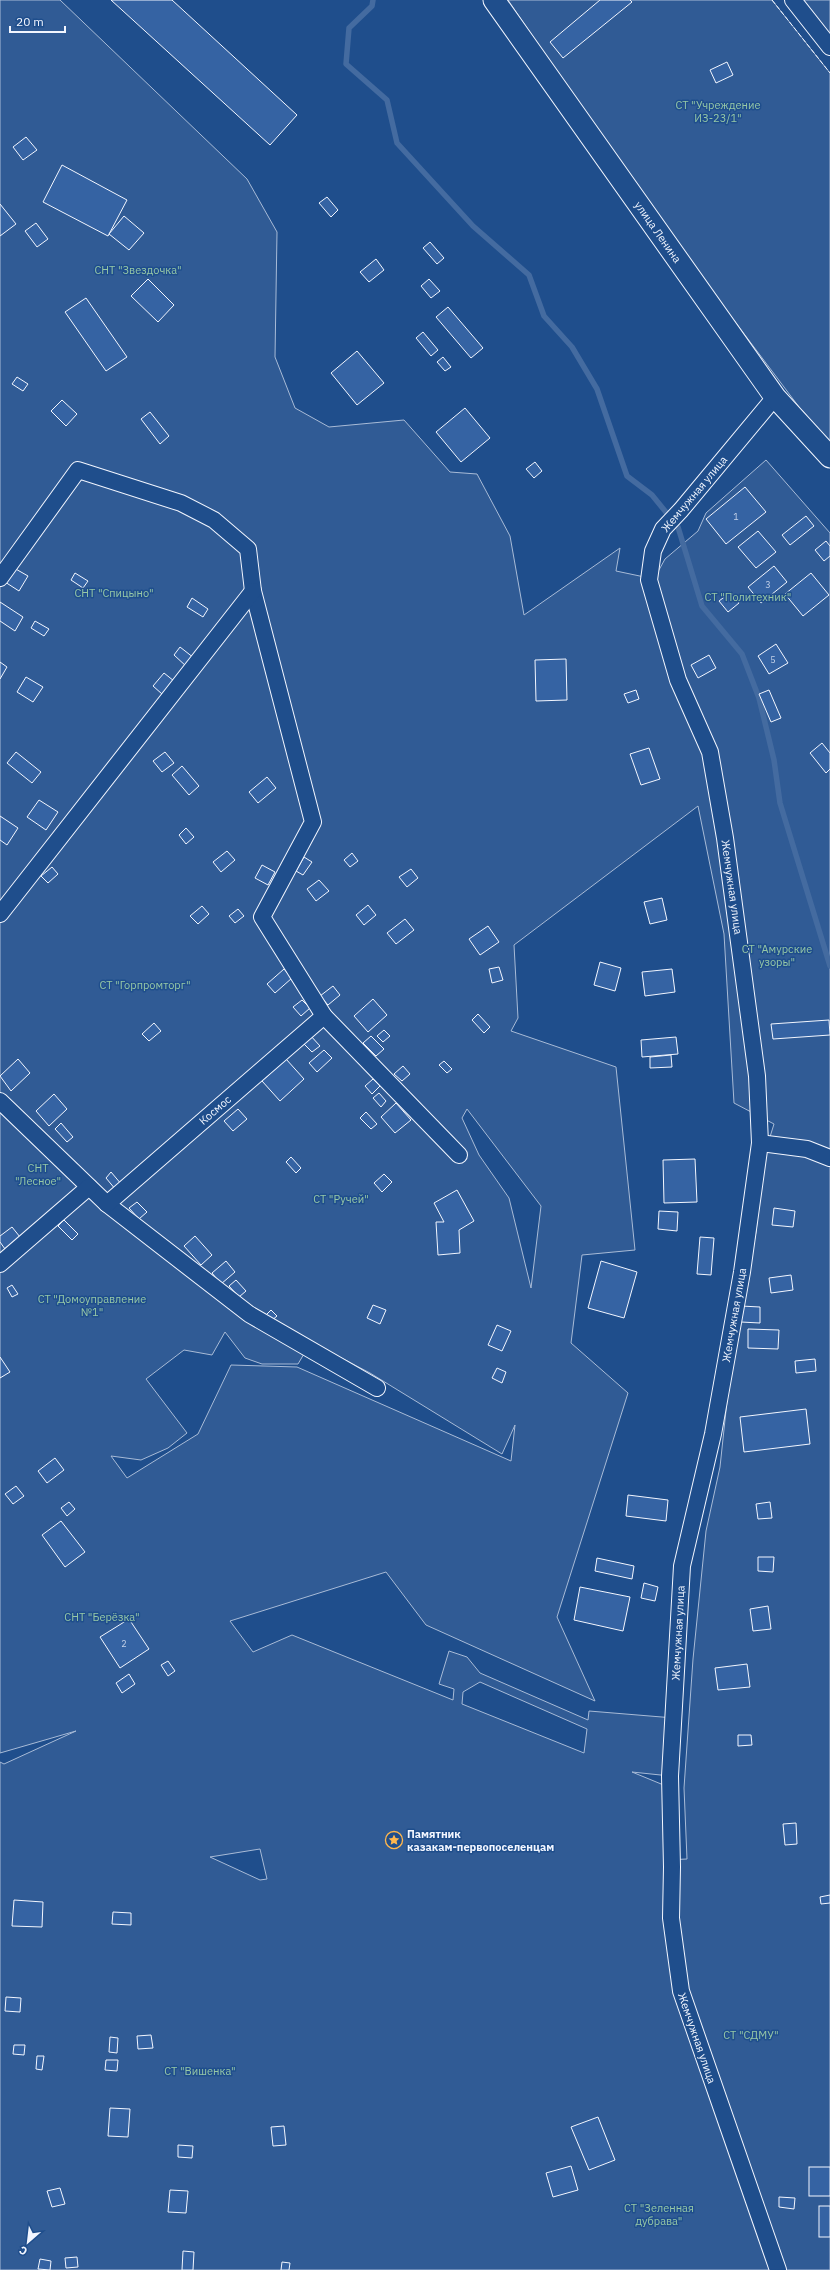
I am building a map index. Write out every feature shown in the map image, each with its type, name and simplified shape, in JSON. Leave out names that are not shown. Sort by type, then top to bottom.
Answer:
[{"type":"street","name":"улица Ленина","points":[[494,0],[775,397],[830,457]]},
{"type":"street","points":[[793,0],[830,46]]},
{"type":"street","name":"Жемчужная улица","points":[[775,397],[681,510],[663,529],[654,551],[649,580],[678,680],[710,752],[725,838],[758,1076],[760,1143],[742,1272],[713,1434],[682,1566],[670,1776],[672,1867],[671,1918],[681,1991],[778,2270]]},
{"type":"street","points":[[0,578],[78,470],[181,503],[214,520],[248,550],[253,591],[313,822],[262,917],[324,1016],[459,1155]]},
{"type":"street","points":[[0,914],[253,591]]},
{"type":"street","name":"Космос","points":[[107,1204],[324,1016]]},
{"type":"street","points":[[0,1101],[107,1204],[249,1314],[377,1388]]},
{"type":"street","points":[[760,1143],[807,1149],[830,1158]]},
{"type":"street","points":[[0,1264],[89,1187]]},
{"type":"shaded area","points":[[0,0],[60,0],[247,179],[277,232],[275,357],[295,408],[329,427],[404,420],[450,472],[477,474],[510,536],[524,615],[620,548],[616,571],[654,579],[665,559],[698,531],[706,513],[766,460],[830,533],[830,2270],[0,2270],[0,1762],[4,1764],[76,1731],[0,1753]],"holes":[[[698,806],[724,934],[734,1103],[774,1124],[764,1156],[756,1232],[732,1354],[720,1467],[706,1531],[693,1659],[684,1788],[687,1859],[664,1860],[666,1786],[632,1772],[670,1776],[674,1718],[589,1711],[588,1720],[480,1673],[467,1657],[449,1651],[439,1684],[454,1689],[453,1700],[292,1635],[253,1652],[230,1621],[386,1572],[426,1625],[595,1701],[557,1617],[628,1393],[571,1343],[582,1255],[635,1250],[616,1067],[511,1031],[518,1018],[514,945]],[[467,1109],[541,1206],[531,1288],[509,1198],[479,1155],[462,1118]],[[225,1332],[245,1358],[262,1364],[298,1364],[311,1342],[370,1373],[502,1454],[515,1425],[511,1461],[297,1367],[231,1365],[198,1434],[127,1478],[111,1456],[141,1460],[168,1448],[187,1433],[146,1379],[184,1350],[212,1355]],[[480,1682],[587,1729],[584,1753],[462,1704],[463,1692]],[[260,1849],[267,1879],[260,1880],[210,1857]]]},
{"type":"shaded area","name":"СТ \"Учреждение ИЗ-23/1\"","points":[[508,0],[772,0],[830,73],[830,442],[799,407],[651,210]]},
{"type":"shaded area","points":[[795,0],[830,0],[830,46]]},
{"type":"building","points":[[111,0],[172,0],[297,115],[270,145]]},
{"type":"building","points":[[600,0],[630,0],[632,2],[563,58],[550,42]]},
{"type":"building","points":[[727,62],[733,75],[716,83],[710,70]]},
{"type":"building","points":[[26,137],[37,150],[23,160],[13,147]]},
{"type":"building","points":[[62,165],[127,200],[108,236],[43,202]]},
{"type":"building","points":[[327,197],[338,210],[331,217],[319,203]]},
{"type":"building","points":[[0,204],[16,224],[0,236]]},
{"type":"building","points":[[124,216],[144,233],[129,250],[109,234]]},
{"type":"building","points":[[36,223],[48,239],[37,247],[25,231]]},
{"type":"building","points":[[430,242],[444,258],[437,264],[423,248]]},
{"type":"building","points":[[376,259],[384,270],[369,282],[360,272]]},
{"type":"building","points":[[148,279],[174,305],[158,322],[131,296]]},
{"type":"building","points":[[429,279],[440,291],[431,298],[421,286]]},
{"type":"building","points":[[86,298],[127,357],[106,371],[65,312]]},
{"type":"building","points":[[448,307],[483,348],[471,358],[436,317]]},
{"type":"building","points":[[423,332],[438,350],[431,356],[416,338]]},
{"type":"building","points":[[357,351],[384,383],[357,405],[331,373]]},
{"type":"building","points":[[443,357],[451,367],[445,371],[437,362]]},
{"type":"building","points":[[17,377],[28,384],[23,391],[12,384]]},
{"type":"building","points":[[62,400],[77,414],[66,426],[51,411]]},
{"type":"building","points":[[465,408],[490,438],[461,462],[436,432]]},
{"type":"building","points":[[150,412],[169,436],[160,444],[141,419]]},
{"type":"building","points":[[535,462],[542,471],[534,478],[526,469]]},
{"type":"building","points":[[745,487],[766,512],[726,544],[706,519]]},
{"type":"building","points":[[806,516],[814,526],[790,545],[782,535]]},
{"type":"building","points":[[758,531],[776,552],[756,568],[738,547]]},
{"type":"building","points":[[826,541],[830,546],[830,556],[824,561],[815,550]]},
{"type":"building","points":[[774,566],[787,582],[761,603],[748,587]]},
{"type":"building","points":[[14,568],[28,576],[19,591],[5,582]]},
{"type":"building","points":[[75,573],[88,581],[83,588],[71,580]]},
{"type":"building","points":[[811,573],[829,595],[803,616],[785,594]]},
{"type":"building","points":[[731,592],[739,603],[728,612],[719,601]]},
{"type":"building","points":[[192,598],[208,609],[203,617],[187,607]]},
{"type":"building","points":[[0,602],[23,617],[15,631],[0,621]]},
{"type":"building","points":[[35,621],[49,629],[44,636],[31,628]]},
{"type":"building","points":[[776,644],[788,663],[769,674],[758,656]]},
{"type":"building","points":[[180,647],[194,658],[187,667],[174,655]]},
{"type":"building","points":[[709,655],[716,668],[698,678],[691,665]]},
{"type":"building","points":[[566,659],[567,700],[536,701],[535,660]]},
{"type":"building","points":[[0,662],[7,667],[0,679]]},
{"type":"building","points":[[164,673],[174,681],[162,694],[153,686]]},
{"type":"building","points":[[26,677],[43,687],[33,702],[17,692]]},
{"type":"building","points":[[636,690],[639,699],[628,703],[624,694]]},
{"type":"building","points":[[769,690],[781,718],[771,722],[759,694]]},
{"type":"building","points":[[822,743],[830,753],[830,769],[826,773],[810,753]]},
{"type":"building","points":[[649,748],[660,779],[641,785],[630,754]]},
{"type":"building","points":[[16,752],[41,772],[32,783],[7,763]]},
{"type":"building","points":[[165,752],[174,763],[162,772],[153,761]]},
{"type":"building","points":[[182,766],[199,786],[189,795],[172,775]]},
{"type":"building","points":[[267,777],[276,788],[258,803],[249,792]]},
{"type":"building","points":[[39,800],[58,812],[46,830],[27,817]]},
{"type":"building","points":[[0,816],[18,828],[7,845],[0,840]]},
{"type":"building","points":[[186,828],[194,837],[186,844],[179,835]]},
{"type":"building","points":[[227,851],[235,860],[221,872],[213,862]]},
{"type":"building","points":[[352,853],[358,861],[350,867],[344,860]]},
{"type":"building","points":[[304,857],[312,862],[303,875],[296,871]]},
{"type":"building","points":[[262,865],[275,872],[268,885],[255,878]]},
{"type":"building","points":[[52,867],[58,874],[48,883],[41,876]]},
{"type":"building","points":[[411,869],[418,878],[407,887],[399,877]]},
{"type":"building","points":[[319,880],[329,891],[316,901],[307,889]]},
{"type":"building","points":[[662,898],[667,920],[650,924],[644,902]]},
{"type":"building","points":[[368,905],[376,915],[364,925],[356,915]]},
{"type":"building","points":[[202,906],[209,914],[198,924],[190,916]]},
{"type":"building","points":[[238,909],[244,916],[235,923],[229,916]]},
{"type":"building","points":[[405,919],[414,930],[396,944],[387,933]]},
{"type":"building","points":[[488,926],[499,942],[480,955],[469,939]]},
{"type":"building","points":[[600,962],[621,968],[615,991],[594,985]]},
{"type":"building","points":[[499,967],[503,980],[492,983],[489,969]]},
{"type":"building","points":[[284,969],[292,978],[275,993],[267,984]]},
{"type":"building","points":[[672,969],[675,992],[645,996],[642,972]]},
{"type":"building","points":[[333,986],[340,995],[328,1005],[320,996]]},
{"type":"building","points":[[373,999],[387,1015],[368,1032],[354,1016]]},
{"type":"building","points":[[302,1000],[310,1008],[301,1016],[293,1007]]},
{"type":"building","points":[[478,1014],[490,1027],[484,1033],[472,1020]]},
{"type":"building","points":[[829,1020],[830,1035],[773,1039],[771,1024]]},
{"type":"building","points":[[154,1023],[161,1031],[149,1041],[142,1034]]},
{"type":"building","points":[[384,1030],[390,1036],[383,1042],[377,1036]]},
{"type":"building","points":[[310,1035],[320,1046],[312,1052],[302,1042]]},
{"type":"building","points":[[371,1036],[384,1049],[376,1056],[363,1043]]},
{"type":"building","points":[[676,1037],[678,1054],[642,1057],[641,1040]]},
{"type":"building","points":[[324,1050],[332,1058],[317,1072],[309,1063]]},
{"type":"building","points":[[671,1055],[672,1067],[650,1068],[650,1057]]},
{"type":"building","points":[[18,1059],[30,1073],[11,1091],[0,1076]]},
{"type":"building","points":[[286,1059],[304,1079],[280,1101],[262,1081]]},
{"type":"building","points":[[444,1061],[452,1069],[447,1073],[439,1065]]},
{"type":"building","points":[[403,1066],[410,1074],[402,1081],[394,1074]]},
{"type":"building","points":[[373,1079],[380,1086],[372,1094],[365,1086]]},
{"type":"building","points":[[379,1093],[386,1101],[381,1107],[373,1098]]},
{"type":"building","points":[[54,1094],[67,1109],[49,1126],[36,1111]]},
{"type":"building","points":[[396,1103],[411,1120],[395,1133],[381,1117]]},
{"type":"building","points":[[238,1109],[247,1119],[233,1131],[224,1121]]},
{"type":"building","points":[[366,1112],[377,1124],[371,1129],[360,1118]]},
{"type":"building","points":[[61,1123],[73,1137],[67,1142],[55,1129]]},
{"type":"building","points":[[291,1157],[301,1168],[296,1173],[286,1162]]},
{"type":"building","points":[[695,1159],[697,1202],[664,1203],[663,1160]]},
{"type":"building","points":[[111,1172],[122,1185],[116,1190],[106,1178]]},
{"type":"building","points":[[384,1174],[392,1182],[382,1192],[374,1183]]},
{"type":"building","points":[[457,1190],[474,1221],[459,1230],[460,1253],[438,1255],[436,1222],[444,1222],[434,1203]]},
{"type":"building","points":[[137,1202],[147,1212],[139,1219],[129,1208]]},
{"type":"building","points":[[774,1208],[795,1211],[793,1227],[772,1225]]},
{"type":"building","points":[[659,1211],[678,1212],[677,1231],[658,1229]]},
{"type":"building","points":[[64,1220],[78,1234],[72,1240],[58,1226]]},
{"type":"building","points":[[12,1227],[20,1237],[5,1249],[0,1242],[0,1236]]},
{"type":"building","points":[[195,1236],[212,1255],[201,1265],[184,1246]]},
{"type":"building","points":[[700,1237],[714,1238],[711,1275],[697,1274]]},
{"type":"building","points":[[226,1261],[235,1272],[221,1284],[212,1273]]},
{"type":"building","points":[[601,1261],[637,1272],[624,1318],[588,1308]]},
{"type":"building","points":[[791,1275],[793,1290],[771,1293],[769,1278]]},
{"type":"building","points":[[236,1280],[246,1291],[239,1297],[229,1286]]},
{"type":"building","points":[[12,1285],[18,1294],[12,1297],[7,1288]]},
{"type":"building","points":[[373,1305],[386,1310],[380,1324],[367,1318]]},
{"type":"building","points":[[741,1306],[760,1307],[760,1323],[741,1322]]},
{"type":"building","points":[[271,1310],[277,1316],[271,1321],[266,1315]]},
{"type":"building","points":[[497,1325],[511,1331],[502,1351],[488,1345]]},
{"type":"building","points":[[748,1329],[779,1330],[778,1349],[748,1348]]},
{"type":"building","points":[[0,1357],[10,1372],[0,1378]]},
{"type":"building","points":[[815,1359],[816,1371],[796,1373],[795,1361]]},
{"type":"building","points":[[497,1368],[506,1372],[502,1383],[492,1378]]},
{"type":"building","points":[[806,1409],[810,1444],[744,1452],[740,1417]]},
{"type":"building","points":[[55,1458],[64,1470],[47,1483],[38,1471]]},
{"type":"building","points":[[16,1486],[24,1496],[13,1504],[5,1494]]},
{"type":"building","points":[[628,1495],[668,1500],[666,1521],[626,1516]]},
{"type":"building","points":[[69,1502],[75,1509],[67,1516],[61,1508]]},
{"type":"building","points":[[770,1502],[772,1518],[758,1519],[756,1504]]},
{"type":"building","points":[[61,1521],[85,1552],[65,1567],[42,1535]]},
{"type":"building","points":[[758,1557],[774,1557],[773,1572],[758,1571]]},
{"type":"building","points":[[597,1558],[634,1566],[632,1579],[595,1571]]},
{"type":"building","points":[[644,1583],[658,1587],[655,1601],[641,1598]]},
{"type":"building","points":[[580,1587],[630,1597],[623,1631],[574,1620]]},
{"type":"building","points":[[768,1606],[771,1629],[753,1631],[750,1609]]},
{"type":"building","points":[[129,1619],[149,1649],[120,1668],[100,1637]]},
{"type":"building","points":[[168,1661],[175,1671],[168,1676],[161,1665]]},
{"type":"building","points":[[747,1664],[750,1687],[718,1690],[715,1668]]},
{"type":"building","points":[[129,1674],[135,1684],[122,1693],[116,1683]]},
{"type":"building","points":[[738,1735],[751,1735],[752,1745],[738,1746]]},
{"type":"building","points":[[796,1823],[797,1844],[785,1845],[783,1824]]},
{"type":"building","points":[[830,1895],[830,1903],[821,1904],[820,1897]]},
{"type":"building","points":[[14,1900],[43,1902],[42,1927],[12,1926]]},
{"type":"building","points":[[113,1912],[131,1913],[131,1925],[112,1924]]},
{"type":"building","points":[[6,1997],[21,1998],[20,2012],[5,2011]]},
{"type":"building","points":[[151,2035],[153,2048],[138,2049],[137,2036]]},
{"type":"building","points":[[110,2037],[118,2038],[117,2053],[109,2052]]},
{"type":"building","points":[[14,2045],[25,2045],[24,2055],[13,2054]]},
{"type":"building","points":[[37,2056],[44,2056],[42,2070],[36,2069]]},
{"type":"building","points":[[106,2060],[118,2060],[117,2071],[105,2070]]},
{"type":"building","points":[[110,2108],[130,2109],[128,2137],[108,2136]]},
{"type":"building","points":[[598,2117],[615,2160],[589,2170],[571,2127]]},
{"type":"building","points":[[284,2126],[286,2145],[273,2146],[271,2127]]},
{"type":"building","points":[[178,2145],[193,2146],[192,2158],[178,2157]]},
{"type":"building","points":[[571,2166],[578,2190],[553,2197],[546,2173]]},
{"type":"building","points":[[809,2167],[830,2167],[830,2196],[809,2196]]},
{"type":"building","points":[[60,2188],[65,2204],[52,2207],[47,2191]]},
{"type":"building","points":[[170,2190],[188,2191],[186,2213],[168,2212]]},
{"type":"building","points":[[779,2197],[795,2198],[794,2209],[779,2207]]},
{"type":"building","points":[[819,2206],[830,2206],[830,2237],[819,2237]]},
{"type":"building","points":[[183,2251],[194,2252],[193,2270],[182,2270]]},
{"type":"building","points":[[77,2257],[78,2267],[66,2268],[65,2258]]},
{"type":"building","points":[[40,2259],[51,2261],[50,2270],[38,2269]]},
{"type":"building","points":[[282,2262],[290,2263],[289,2270],[281,2270]]},
{"type":"waterway","points":[[373,0],[372,6],[349,28],[346,64],[387,100],[397,143],[473,226],[529,275],[544,316],[572,347],[597,389],[627,476],[652,495],[678,527],[702,606],[742,654],[759,698],[774,760],[780,803],[830,966]]},
{"type":"fence","points":[[772,0],[830,73]]},
{"type":"place","name":"Памятник казакам-первопоселенцам","points":[[394,1840]]},
{"type":"park label","name":"СНТ \"Звездочка\"","points":[[138,270]]},
{"type":"park label","name":"СНТ \"Спицыно\"","points":[[114,593]]},
{"type":"park label","name":"СТ \"Политехник\"","points":[[748,597]]},
{"type":"park label","name":"СТ \"Амурские узоры\"","points":[[777,955]]},
{"type":"park label","name":"СТ \"Горпромторг\"","points":[[145,985]]},
{"type":"park label","name":"СНТ \"Лесное\"","points":[[38,1174]]},
{"type":"park label","name":"СТ \"Ручей\"","points":[[341,1199]]},
{"type":"park label","name":"СТ \"Домоуправление №1\"","points":[[92,1305]]},
{"type":"park label","name":"СНТ \"Берёзка\"","points":[[102,1617]]},
{"type":"park label","name":"СТ \"СДМУ\"","points":[[751,2035]]},
{"type":"park label","name":"СТ \"Вишенка\"","points":[[200,2071]]},
{"type":"park label","name":"СТ \"Зеленная дубрава\"","points":[[659,2214]]}]
